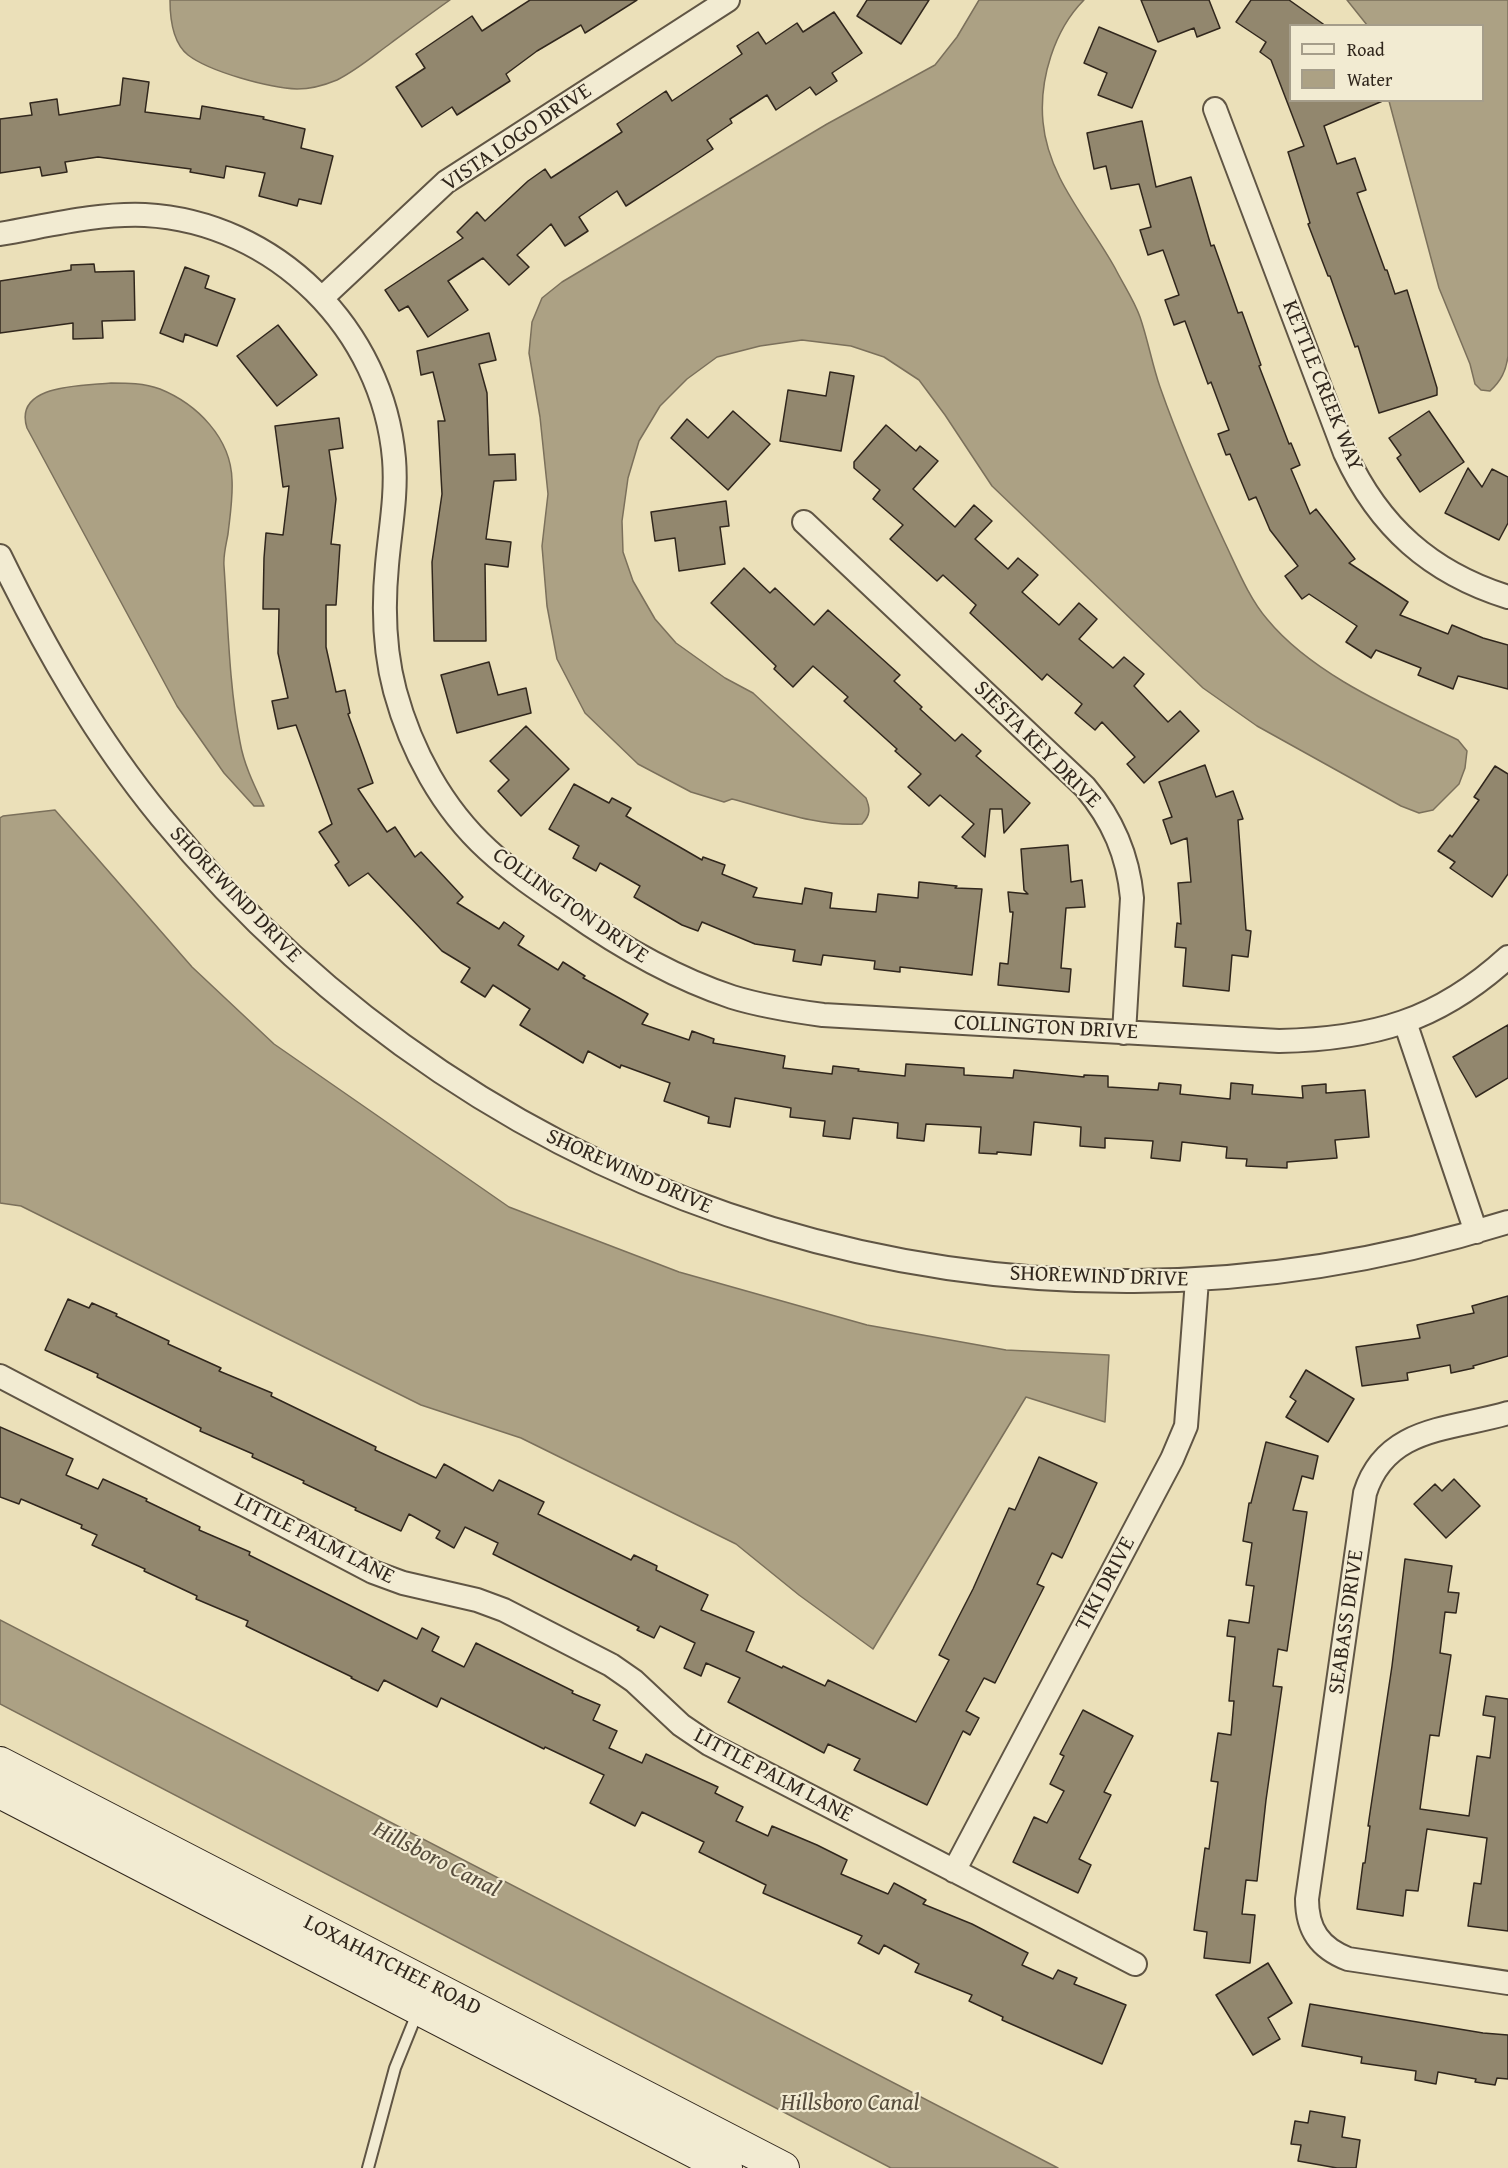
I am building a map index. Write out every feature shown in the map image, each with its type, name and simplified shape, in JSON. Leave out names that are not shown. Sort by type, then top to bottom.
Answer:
[{"type":"main road","name":"LOXAHATCHEE ROAD","points":[[0,1763],[783,2168]]},
{"type":"main road","name":"LOXAHATCHEE ROAD","points":[[0,1792],[726,2168]]},
{"type":"street","name":"VISTA LOGO DRIVE","points":[[322,298],[446,182],[728,0]]},
{"type":"street","name":"KETTLE CREEK WAY","points":[[1215,109],[1345,453],[1370,499],[1391,526],[1430,560],[1459,578],[1508,597]]},
{"type":"street","name":"COLLINGTON DRIVE","points":[[0,234],[110,216],[146,215],[182,220],[217,230],[250,244],[281,263],[310,285],[322,298],[345,326],[364,357],[379,390],[389,424],[394,460],[394,496],[386,569],[384,615],[388,661],[409,734],[430,776],[455,814],[486,848],[520,878],[633,953],[682,978],[734,997],[823,1016],[1311,1041],[1359,1035],[1405,1022],[1454,1000],[1484,979],[1508,957]]},
{"type":"street","name":"SIESTA KEY DRIVE","points":[[804,522],[1085,788],[1107,816],[1123,848],[1132,898],[1124,1033]]},
{"type":"street","name":"SHOREWIND DRIVE","points":[[0,556],[30,618],[69,686],[112,752],[209,874],[264,930],[322,983],[382,1032],[446,1077],[513,1118],[582,1155],[654,1187],[727,1215],[802,1238],[845,1248],[955,1269],[1033,1278],[1130,1282],[1197,1280],[1341,1264],[1436,1243],[1508,1222]]},
{"type":"street","points":[[1405,1022],[1476,1232]]},
{"type":"street","name":"TIKI DRIVE","points":[[954,1871],[1172,1459],[1185,1426],[1197,1280]]},
{"type":"street","name":"LITTLE PALM LANE","points":[[0,1376],[373,1572],[403,1583],[477,1600],[504,1610],[602,1660],[634,1681],[681,1725],[709,1744],[1135,1964]]},
{"type":"street","name":"SEABASS DRIVE","points":[[1508,1413],[1410,1438],[1386,1454],[1370,1478],[1365,1492],[1307,1899],[1307,1916],[1321,1943],[1333,1953],[1348,1959],[1508,1983]]},
{"type":"lane","points":[[368,2168],[395,2068],[419,2010]]},
{"type":"water","points":[[170,0],[450,0],[344,76],[323,85],[297,89],[272,86],[241,78],[211,67],[188,55],[176,37]]},
{"type":"water","points":[[979,0],[1084,0],[1064,26],[1046,73],[1042,106],[1043,122],[1046,142],[1053,162],[1071,198],[1135,304],[1160,387],[1183,447],[1207,505],[1249,592],[1261,611],[1286,639],[1331,674],[1382,703],[1458,740],[1467,751],[1465,768],[1459,784],[1433,810],[1419,813],[1401,806],[1257,726],[1203,688],[992,486],[919,380],[884,357],[851,346],[802,340],[760,346],[717,357],[687,379],[660,406],[639,441],[628,478],[622,521],[623,552],[633,581],[655,619],[676,643],[725,678],[753,693],[866,798],[869,808],[867,818],[862,824],[829,823],[797,817],[732,799],[724,802],[691,792],[638,764],[585,713],[557,659],[547,606],[542,546],[548,494],[540,417],[529,353],[532,322],[542,298],[562,282],[827,124],[935,65],[957,37]]},
{"type":"water","points":[[1347,0],[1508,0],[1508,356],[1502,375],[1490,391],[1481,390],[1475,384],[1470,364],[1439,288],[1389,102],[1484,102],[1484,24],[1366,24]]},
{"type":"water","points":[[111,383],[148,386],[174,395],[210,424],[226,450],[232,480],[224,562],[233,699],[244,759],[264,806],[254,806],[224,773],[177,706],[27,428],[25,414],[30,403],[40,395],[68,387]]},
{"type":"water","points":[[55,810],[192,967],[274,1044],[509,1207],[679,1272],[867,1325],[1006,1350],[1109,1355],[1105,1422],[1026,1397],[873,1649],[799,1595],[736,1544],[521,1438],[421,1405],[21,1206],[0,1203],[0,818]]},
{"type":"water","name":"Hillsboro Canal","points":[[0,1620],[1058,2168],[891,2168],[0,1704]]},
{"type":"building","points":[[530,0],[637,0],[585,33],[581,25],[537,51],[506,74],[510,81],[457,115],[452,107],[422,127],[396,87],[425,68],[416,54],[472,16],[482,31]]},
{"type":"building","points":[[867,0],[929,0],[901,44],[857,16]]},
{"type":"building","points":[[1141,0],[1209,0],[1220,28],[1197,37],[1194,28],[1158,42]]},
{"type":"building","points":[[1251,0],[1289,0],[1323,24],[1289,24],[1289,102],[1380,102],[1324,126],[1337,164],[1355,158],[1366,190],[1357,193],[1395,294],[1407,290],[1437,388],[1437,395],[1379,413],[1358,346],[1355,347],[1330,276],[1328,276],[1308,224],[1310,223],[1288,152],[1304,146],[1271,60],[1260,52],[1266,42],[1236,22]]},
{"type":"building","points":[[834,12],[862,53],[832,73],[837,81],[816,95],[810,87],[776,110],[767,95],[730,119],[732,123],[707,140],[713,149],[677,173],[626,206],[617,191],[579,217],[588,231],[565,246],[551,224],[517,255],[529,267],[509,285],[483,258],[448,281],[468,310],[428,337],[408,306],[399,311],[385,290],[463,238],[457,232],[477,212],[485,221],[528,181],[545,169],[551,178],[622,132],[617,124],[666,91],[672,101],[742,54],[737,46],[758,32],[766,44],[797,23],[803,32]]},
{"type":"building","points":[[1099,27],[1156,51],[1132,108],[1098,95],[1107,73],[1084,63]]},
{"type":"building","points":[[123,78],[149,82],[145,112],[200,119],[202,106],[264,117],[263,119],[305,129],[301,148],[333,156],[321,204],[299,199],[297,206],[259,196],[265,173],[226,166],[224,178],[190,172],[191,169],[98,157],[65,162],[67,172],[42,176],[40,167],[0,173],[0,119],[32,115],[30,103],[57,99],[59,115],[120,105]]},
{"type":"building","points":[[1142,121],[1156,187],[1191,177],[1211,246],[1214,245],[1238,313],[1242,312],[1261,365],[1259,366],[1289,444],[1291,443],[1300,465],[1291,469],[1310,514],[1316,509],[1355,559],[1349,563],[1408,602],[1400,615],[1448,634],[1452,625],[1483,638],[1508,645],[1508,689],[1458,676],[1453,689],[1418,675],[1421,668],[1376,650],[1371,658],[1346,642],[1357,626],[1309,594],[1302,599],[1285,576],[1298,566],[1270,530],[1256,497],[1249,500],[1230,454],[1226,455],[1218,434],[1229,430],[1211,382],[1208,384],[1185,321],[1174,325],[1165,300],[1179,295],[1163,250],[1148,255],[1140,230],[1151,227],[1139,184],[1111,189],[1106,166],[1094,169],[1087,133]]},
{"type":"building","points":[[94,264],[95,272],[134,271],[135,320],[102,321],[103,338],[73,339],[73,323],[0,333],[0,281],[71,270],[71,265]]},
{"type":"building","points":[[185,267],[209,276],[205,288],[235,299],[217,346],[185,334],[183,342],[160,333]]},
{"type":"building","points":[[278,325],[317,375],[277,406],[237,356]]},
{"type":"building","points":[[489,333],[496,360],[479,364],[487,393],[489,455],[515,454],[516,480],[494,481],[486,539],[511,542],[508,567],[485,564],[486,641],[434,641],[432,562],[442,494],[438,421],[445,421],[433,372],[421,375],[417,351]]},
{"type":"building","points":[[830,372],[854,376],[841,451],[780,441],[788,390],[826,396]]},
{"type":"building","points":[[733,411],[770,444],[728,490],[671,438],[687,419],[708,438]]},
{"type":"building","points":[[1429,411],[1464,462],[1420,492],[1397,458],[1401,455],[1389,438]]},
{"type":"building","points":[[339,418],[343,448],[329,450],[336,499],[331,544],[340,545],[336,605],[326,605],[326,647],[336,692],[345,690],[350,713],[348,714],[373,783],[358,789],[387,832],[395,827],[415,857],[421,852],[463,897],[457,903],[499,929],[504,922],[524,936],[518,945],[558,970],[563,962],[585,976],[583,978],[648,1014],[642,1024],[689,1040],[692,1031],[714,1039],[713,1043],[785,1056],[783,1068],[832,1074],[833,1066],[905,1076],[906,1064],[964,1068],[964,1075],[1013,1078],[1014,1070],[1084,1077],[1084,1075],[1108,1076],[1108,1087],[1158,1090],[1159,1083],[1181,1085],[1180,1094],[1230,1099],[1231,1083],[1253,1085],[1252,1094],[1303,1098],[1302,1086],[1326,1084],[1326,1093],[1365,1090],[1369,1137],[1335,1140],[1337,1158],[1287,1162],[1287,1168],[1246,1166],[1247,1159],[1226,1158],[1227,1147],[1182,1142],[1180,1161],[1151,1158],[1153,1141],[1105,1138],[1105,1148],[1080,1146],[1081,1127],[1034,1122],[1031,1155],[979,1153],[981,1127],[926,1124],[924,1141],[897,1138],[898,1123],[853,1118],[850,1139],[823,1136],[825,1121],[790,1117],[791,1108],[735,1098],[730,1127],[708,1123],[709,1117],[664,1101],[670,1083],[621,1065],[620,1068],[588,1051],[583,1063],[520,1025],[530,1009],[493,985],[485,997],[461,982],[470,968],[442,951],[368,873],[349,886],[335,865],[339,862],[319,832],[332,824],[296,725],[278,729],[272,701],[288,698],[278,653],[279,609],[263,609],[266,533],[283,535],[289,486],[283,487],[275,426]]},
{"type":"building","points":[[886,425],[916,451],[920,446],[938,461],[913,489],[955,527],[974,505],[992,521],[975,539],[1008,569],[1018,558],[1038,575],[1022,592],[1059,625],[1079,603],[1097,619],[1079,639],[1113,668],[1124,657],[1144,674],[1134,686],[1168,722],[1180,711],[1199,731],[1144,783],[1127,764],[1135,757],[1102,722],[1095,730],[1075,713],[1082,704],[1047,674],[1042,680],[970,613],[976,605],[943,575],[937,581],[890,539],[903,525],[873,499],[880,490],[854,468],[854,462]]},
{"type":"building","points":[[1468,468],[1482,487],[1492,469],[1508,477],[1508,523],[1499,540],[1445,513]]},
{"type":"building","points":[[726,501],[729,526],[720,527],[725,564],[679,571],[675,538],[655,541],[651,512]]},
{"type":"building","points":[[744,568],[770,593],[775,588],[814,625],[828,610],[900,675],[894,681],[922,707],[920,709],[955,741],[962,734],[981,751],[976,756],[1030,803],[1004,833],[1002,809],[990,809],[985,857],[962,837],[974,824],[940,795],[929,806],[908,787],[921,774],[844,701],[848,697],[813,666],[793,687],[774,669],[776,666],[711,603]]},
{"type":"building","points":[[489,662],[498,695],[526,688],[531,713],[457,733],[441,675]]},
{"type":"building","points":[[526,726],[569,769],[521,816],[498,791],[509,780],[490,761]]},
{"type":"building","points":[[1205,765],[1216,797],[1233,791],[1243,819],[1238,820],[1246,930],[1251,931],[1248,957],[1232,955],[1229,991],[1183,986],[1186,948],[1175,947],[1177,923],[1181,924],[1178,883],[1191,882],[1187,838],[1171,844],[1163,820],[1172,817],[1159,782]]},
{"type":"building","points":[[1495,766],[1508,774],[1508,874],[1492,897],[1450,868],[1455,862],[1438,851],[1450,835],[1452,837],[1479,800],[1474,797]]},
{"type":"building","points":[[574,784],[609,803],[612,798],[631,808],[626,816],[702,860],[703,857],[725,865],[722,874],[757,888],[753,897],[802,904],[805,888],[832,893],[830,908],[876,912],[878,894],[918,898],[919,882],[957,886],[955,888],[982,889],[972,975],[900,967],[900,972],[874,969],[875,961],[823,955],[821,965],[793,961],[795,950],[755,944],[702,922],[698,931],[682,925],[634,897],[640,886],[600,863],[596,871],[573,858],[579,846],[549,829]]},
{"type":"building","points":[[1068,845],[1071,882],[1082,880],[1085,907],[1066,908],[1061,968],[1071,969],[1069,992],[998,985],[1000,963],[1008,964],[1013,912],[1010,912],[1008,892],[1028,894],[1024,890],[1021,849]]},
{"type":"building","points":[[1508,1025],[1508,1078],[1476,1097],[1453,1057]]},
{"type":"building","points":[[1508,1296],[1508,1356],[1451,1373],[1450,1365],[1407,1373],[1408,1380],[1362,1386],[1356,1347],[1420,1338],[1417,1325],[1474,1313],[1472,1306]]},
{"type":"building","points":[[68,1299],[89,1308],[92,1303],[117,1314],[116,1316],[169,1341],[168,1344],[221,1368],[219,1371],[272,1393],[271,1396],[376,1447],[375,1450],[436,1478],[444,1464],[493,1491],[499,1480],[544,1502],[538,1514],[631,1560],[634,1555],[657,1566],[656,1570],[708,1595],[701,1610],[754,1632],[746,1651],[825,1686],[828,1680],[916,1722],[949,1660],[939,1655],[973,1589],[1009,1508],[1015,1510],[1039,1457],[1097,1483],[1062,1558],[1052,1553],[1037,1584],[1044,1587],[995,1683],[984,1678],[966,1711],[979,1718],[970,1735],[963,1731],[927,1805],[854,1770],[860,1759],[828,1744],[824,1753],[728,1702],[740,1678],[706,1663],[701,1676],[684,1668],[695,1643],[660,1626],[654,1638],[637,1630],[639,1627],[493,1554],[498,1543],[465,1527],[454,1548],[436,1538],[440,1531],[409,1514],[401,1531],[252,1457],[253,1454],[200,1431],[201,1428],[97,1377],[98,1374],[45,1350]]},
{"type":"building","points":[[1306,1370],[1354,1399],[1328,1442],[1286,1417],[1296,1401],[1290,1397]]},
{"type":"building","points":[[0,1427],[73,1459],[66,1475],[98,1489],[103,1479],[147,1499],[146,1501],[200,1527],[199,1530],[250,1552],[249,1555],[417,1639],[422,1628],[439,1637],[432,1651],[464,1667],[476,1643],[573,1691],[572,1693],[600,1705],[593,1720],[617,1731],[609,1748],[642,1763],[646,1754],[718,1787],[715,1793],[743,1807],[736,1821],[768,1836],[772,1826],[817,1845],[847,1860],[841,1874],[888,1894],[894,1883],[926,1900],[923,1904],[972,1924],[1028,1953],[1022,1965],[1053,1979],[1058,1970],[1077,1978],[1074,1984],[1126,2005],[1102,2064],[1002,2020],[1003,2017],[969,2001],[972,1995],[915,1972],[919,1964],[884,1945],[879,1954],[858,1943],[862,1936],[763,1893],[766,1885],[699,1852],[704,1842],[642,1812],[635,1826],[590,1803],[604,1775],[545,1747],[544,1749],[441,1698],[437,1707],[384,1680],[378,1691],[246,1626],[248,1621],[196,1599],[197,1596],[144,1571],[145,1569],[92,1545],[97,1535],[81,1528],[82,1525],[21,1499],[19,1504],[0,1497]]},
{"type":"building","points":[[1266,1442],[1318,1456],[1313,1479],[1302,1476],[1293,1510],[1307,1512],[1287,1651],[1278,1649],[1273,1686],[1282,1687],[1257,1881],[1246,1880],[1242,1914],[1255,1915],[1250,1963],[1204,1958],[1207,1932],[1194,1930],[1205,1848],[1209,1849],[1218,1782],[1211,1781],[1218,1733],[1231,1735],[1234,1701],[1229,1701],[1235,1637],[1227,1636],[1229,1620],[1249,1623],[1254,1586],[1246,1585],[1252,1543],[1243,1541],[1249,1503],[1251,1503]]},
{"type":"building","points":[[1454,1479],[1480,1506],[1446,1538],[1414,1504],[1435,1484],[1442,1491]]},
{"type":"building","points":[[1405,1559],[1452,1566],[1448,1592],[1459,1593],[1456,1613],[1445,1612],[1440,1653],[1451,1655],[1439,1736],[1430,1735],[1420,1809],[1469,1816],[1477,1756],[1490,1758],[1495,1717],[1483,1715],[1486,1696],[1508,1699],[1508,1931],[1468,1926],[1474,1883],[1481,1884],[1487,1838],[1427,1829],[1418,1891],[1406,1890],[1403,1916],[1357,1909]]},
{"type":"building","points":[[1083,1710],[1133,1736],[1104,1792],[1111,1795],[1079,1859],[1091,1865],[1078,1893],[1013,1862],[1034,1817],[1047,1823],[1064,1791],[1050,1784],[1064,1756],[1060,1754]]},
{"type":"building","points":[[1268,1963],[1292,2003],[1268,2018],[1280,2039],[1253,2055],[1216,1995]]},
{"type":"building","points":[[1310,2004],[1483,2033],[1508,2035],[1508,2079],[1497,2078],[1495,2085],[1438,2072],[1436,2084],[1415,2080],[1416,2071],[1361,2063],[1362,2057],[1302,2046]]},
{"type":"building","points":[[1310,2111],[1345,2117],[1342,2137],[1360,2140],[1356,2168],[1337,2168],[1298,2161],[1301,2145],[1291,2144],[1295,2121],[1308,2123]]}]
